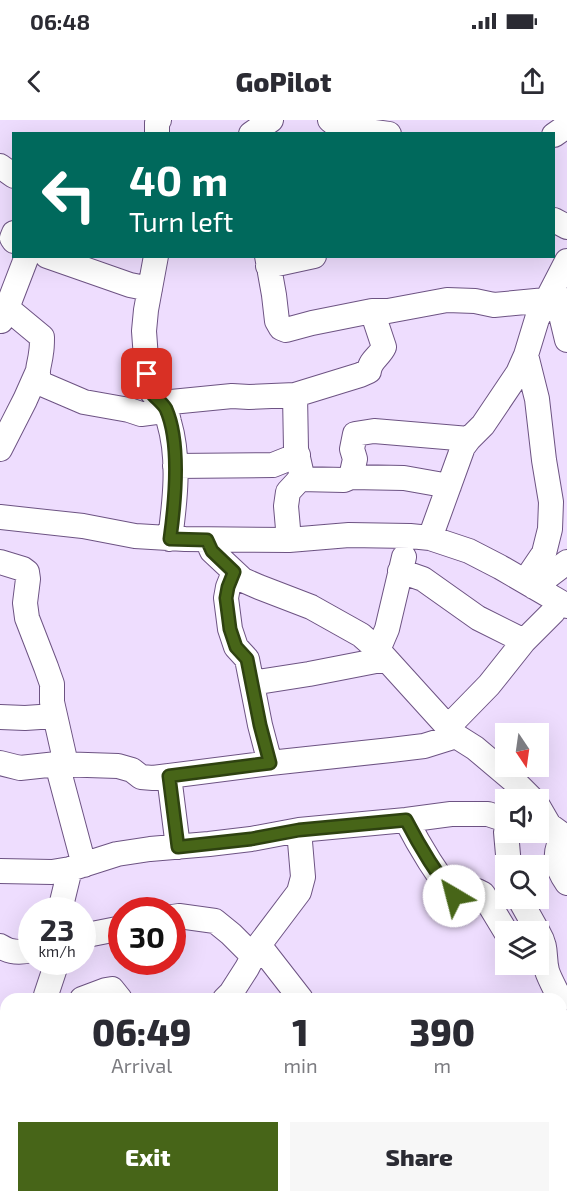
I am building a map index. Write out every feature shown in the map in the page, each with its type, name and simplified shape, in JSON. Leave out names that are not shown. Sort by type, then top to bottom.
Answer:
[{"type":"street","points":[[254,132],[271,120]]},
{"type":"street","points":[[330,120],[339,127],[375,132]]},
{"type":"street","points":[[0,449],[37,373],[41,355],[42,337],[4,316],[26,258]]},
{"type":"street","points":[[53,258],[130,285],[150,289]]},
{"type":"street","points":[[156,258],[144,331],[148,386],[163,406],[173,435],[175,505],[170,539]]},
{"type":"street","points":[[296,258],[268,261],[277,321],[281,328],[286,330],[372,310],[388,311],[447,300],[475,301],[494,305],[550,293]]},
{"type":"street","points":[[382,654],[398,588],[400,570],[449,486],[463,447],[483,425],[518,373],[537,319],[567,261]]},
{"type":"street","points":[[550,293],[567,340]]},
{"type":"street","points":[[37,373],[38,380],[42,384],[84,402],[141,414],[156,412],[163,406],[232,396],[249,398],[295,395],[349,380],[369,370],[374,358],[381,353],[384,347],[372,310]]},
{"type":"street","points":[[526,355],[537,399],[551,502],[550,529],[544,553],[530,584]]},
{"type":"street","points":[[289,540],[286,507],[288,492],[299,467],[295,395]]},
{"type":"street","points":[[351,477],[355,459],[352,449],[355,434],[374,431],[469,439]]},
{"type":"street","points":[[175,466],[273,465],[299,467],[344,480],[351,477],[409,479],[449,486]]},
{"type":"street","points":[[0,517],[170,539],[289,540],[350,535],[420,537],[469,551],[563,604],[524,641],[452,732],[424,746],[153,778],[141,777],[132,770],[118,766],[61,764],[20,768],[0,763]]},
{"type":"street","points":[[207,540],[212,551],[243,580],[311,607],[361,634],[452,732],[475,748],[522,789]]},
{"type":"street","points":[[0,562],[27,572],[25,603],[27,618],[52,684],[52,702],[77,867],[65,897]]},
{"type":"street","points":[[530,584],[567,562]]},
{"type":"street","points":[[400,570],[423,579],[478,618],[524,641]]},
{"type":"street","points":[[234,572],[226,598],[230,629],[236,647],[247,659],[270,763]]},
{"type":"street","points":[[252,683],[309,674],[382,654]]},
{"type":"street","points":[[0,717],[55,716]]},
{"type":"street","points":[[169,776],[178,847]]},
{"type":"street","points":[[0,871],[39,873],[77,867],[117,854],[150,849],[451,814],[488,814],[495,819]]},
{"type":"street","points":[[406,820],[434,870],[454,896],[460,897],[477,891],[483,894],[499,921]]},
{"type":"street","points":[[554,825],[558,844],[556,861],[567,883]]},
{"type":"street","points":[[232,993],[256,950],[299,892],[303,877],[299,830]]},
{"type":"street","points":[[186,917],[214,921],[256,950],[295,993]]},
{"type":"street","points":[[0,946],[7,951],[18,952]]},
{"type":"street","points":[[47,993],[53,975]]},
{"type":"street","points":[[543,975],[555,993]]},
{"type":"street","points":[[98,993],[112,989],[115,993]]},
{"type":"route","points":[[147,374],[148,386],[165,408],[173,435],[175,505],[170,539],[207,540],[212,551],[234,572],[226,598],[230,629],[236,647],[247,659],[270,763],[169,776],[178,847],[251,839],[299,830],[406,820],[434,870],[454,896]]}]
